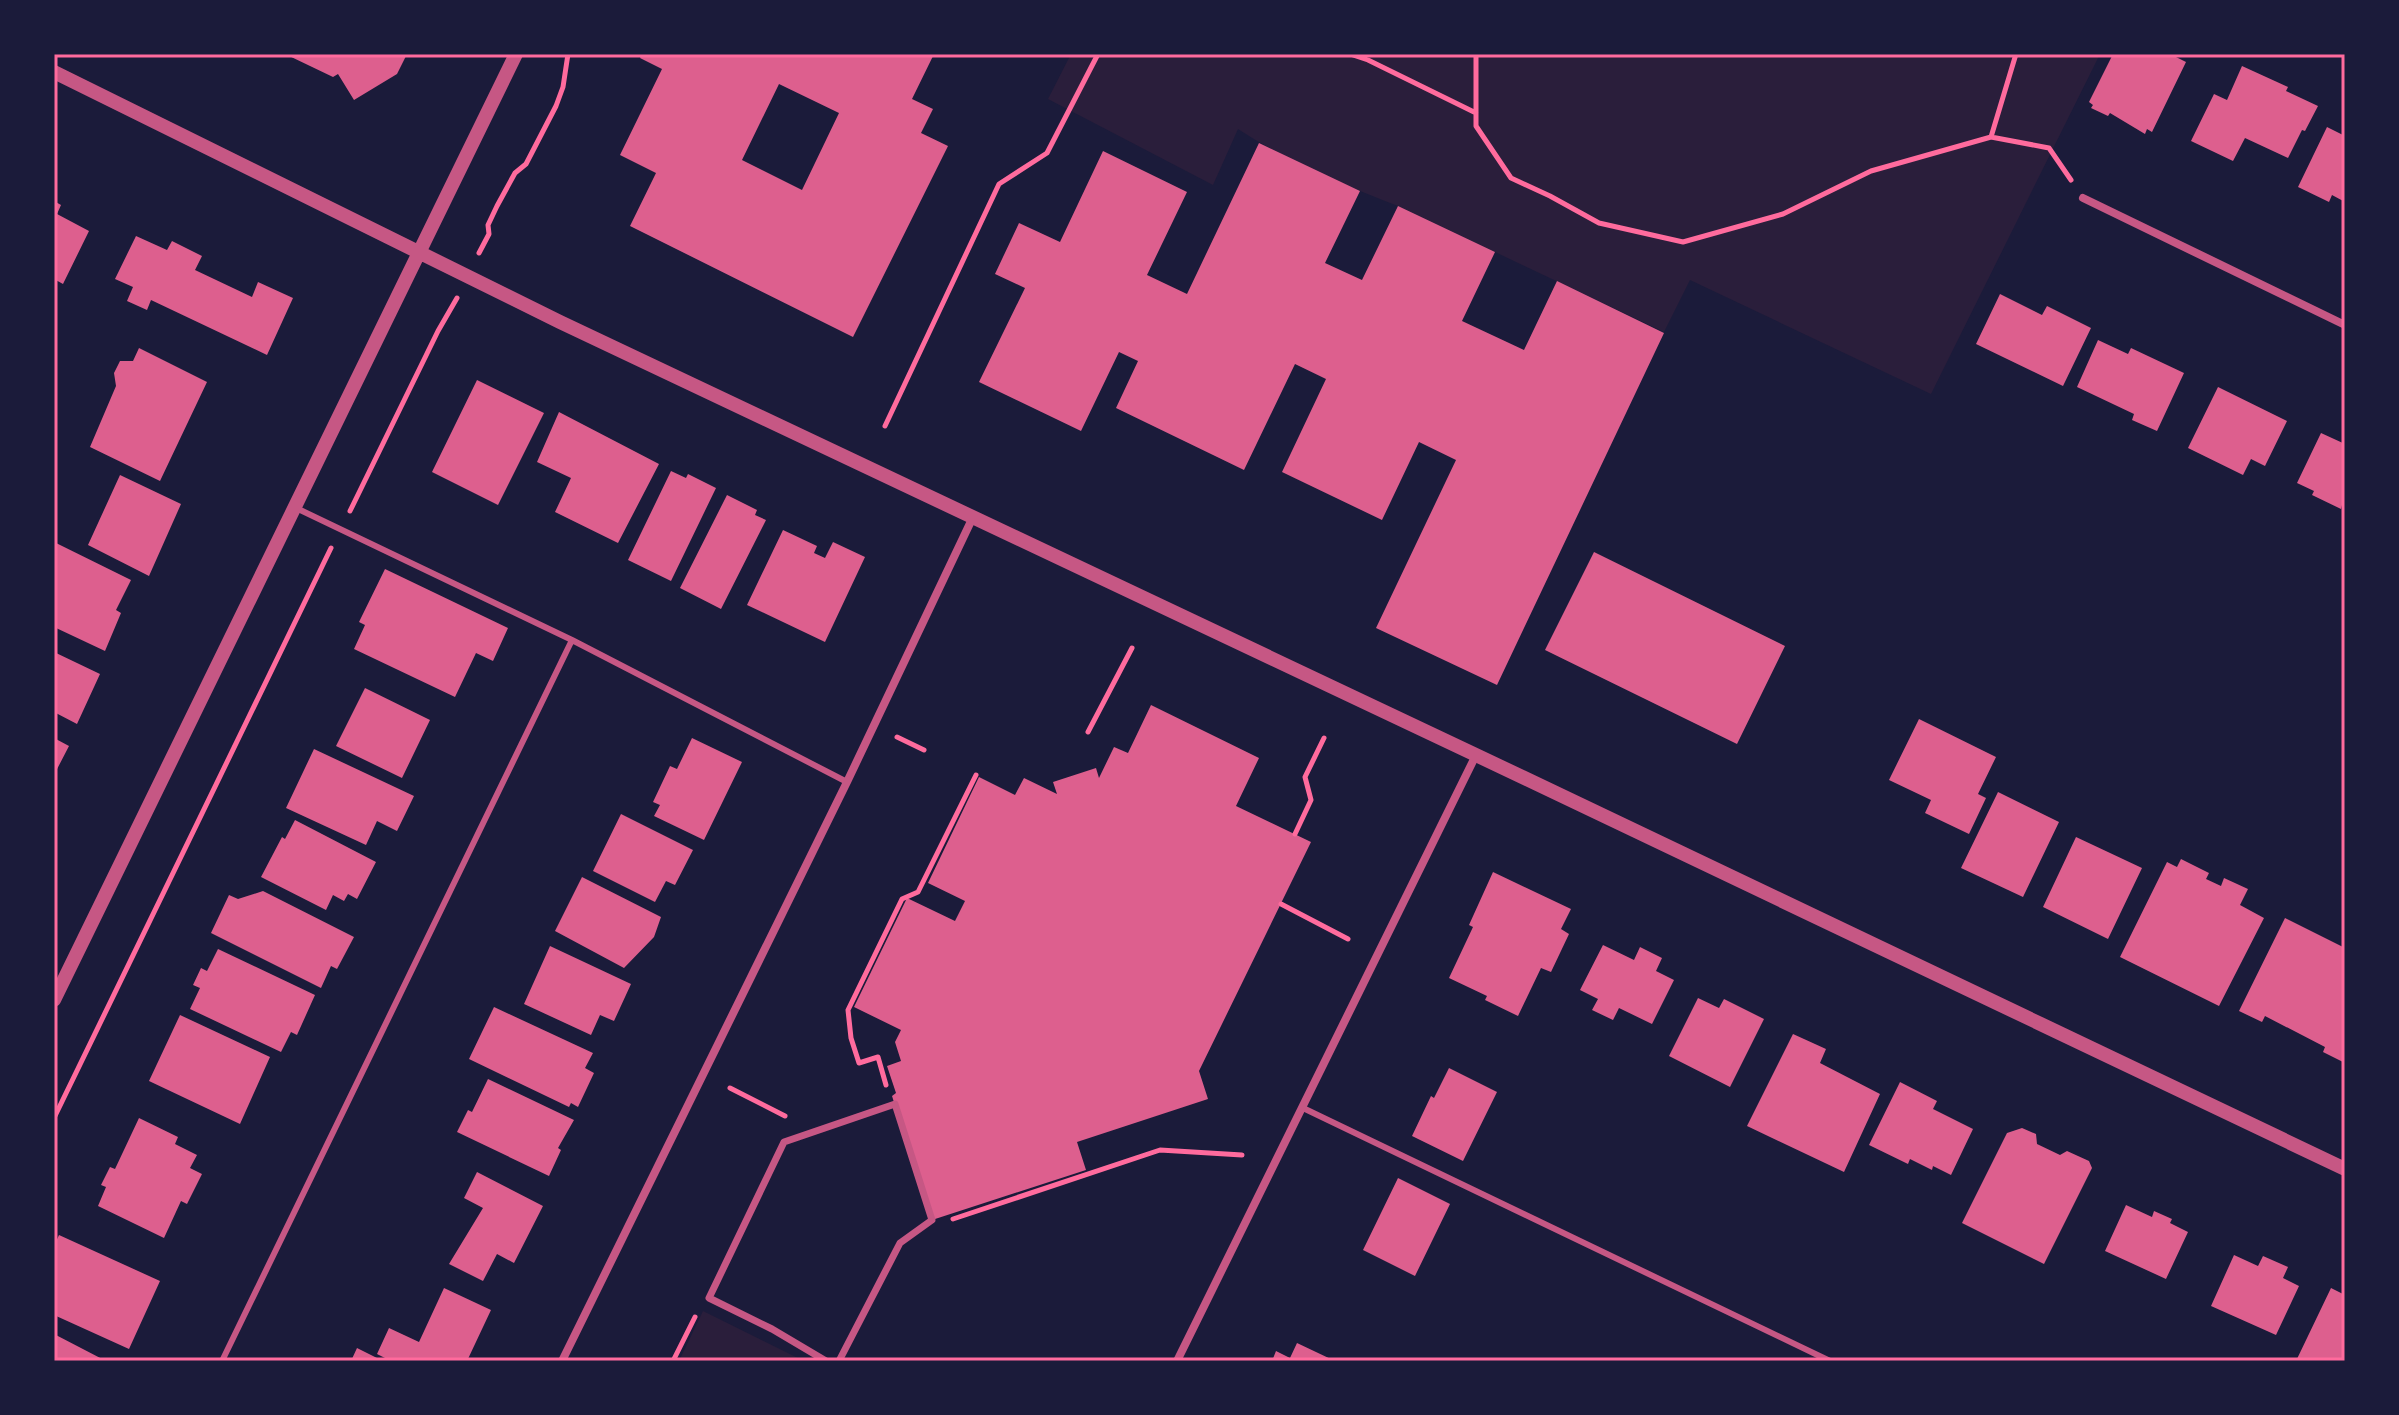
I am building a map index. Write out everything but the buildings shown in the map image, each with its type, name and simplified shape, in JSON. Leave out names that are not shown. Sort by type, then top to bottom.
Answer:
[{"type":"street","points":[[54,1000],[516,54]]},
{"type":"street","points":[[54,72],[560,322],[2345,1169]]},
{"type":"street","points":[[2083,198],[2345,325]]},
{"type":"street","points":[[562,1361],[847,782],[973,517]]},
{"type":"street","points":[[1177,1361],[1476,755]]},
{"type":"street","points":[[826,1361],[772,1329],[709,1298],[784,1142],[895,1104],[932,1220],[900,1243],[839,1361]]},
{"type":"lane","points":[[293,507],[572,640],[847,782]]},
{"type":"lane","points":[[222,1361],[572,640]]},
{"type":"lane","points":[[1303,1108],[1830,1361]]},
{"type":"path","points":[[484,244],[497,206],[515,173],[526,164],[556,106],[563,87],[568,54]]},
{"type":"path","points":[[885,426],[999,184],[1047,153],[1098,54]]},
{"type":"path","points":[[1350,54],[1476,113]]},
{"type":"path","points":[[1476,54],[1476,126],[1511,178],[1599,223],[1683,242],[1783,214],[1871,171],[1991,137],[2049,148],[2083,198]]},
{"type":"path","points":[[1991,137],[2016,54]]},
{"type":"path","points":[[350,509],[453,306]]},
{"type":"path","points":[[54,1118],[332,547]]},
{"type":"path","points":[[1088,732],[1132,648]]},
{"type":"path","points":[[897,737],[924,750]]},
{"type":"path","points":[[1295,834],[1311,800],[1305,777],[1324,738]]},
{"type":"path","points":[[885,1081],[878,1057],[859,1063],[851,1038],[848,1010],[902,899],[918,892],[976,775]]},
{"type":"path","points":[[1281,904],[1348,939]]},
{"type":"path","points":[[730,1088],[785,1116]]},
{"type":"path","points":[[918,1231],[1160,1150],[1242,1155]]},
{"type":"shaded area","points":[[1071,54],[2100,54],[1931,394],[1690,280],[1664,332],[1398,206],[1316,172],[1238,129],[1213,185],[1048,99]]},
{"type":"shaded area","points":[[703,1311],[804,1361],[679,1361]]}]
